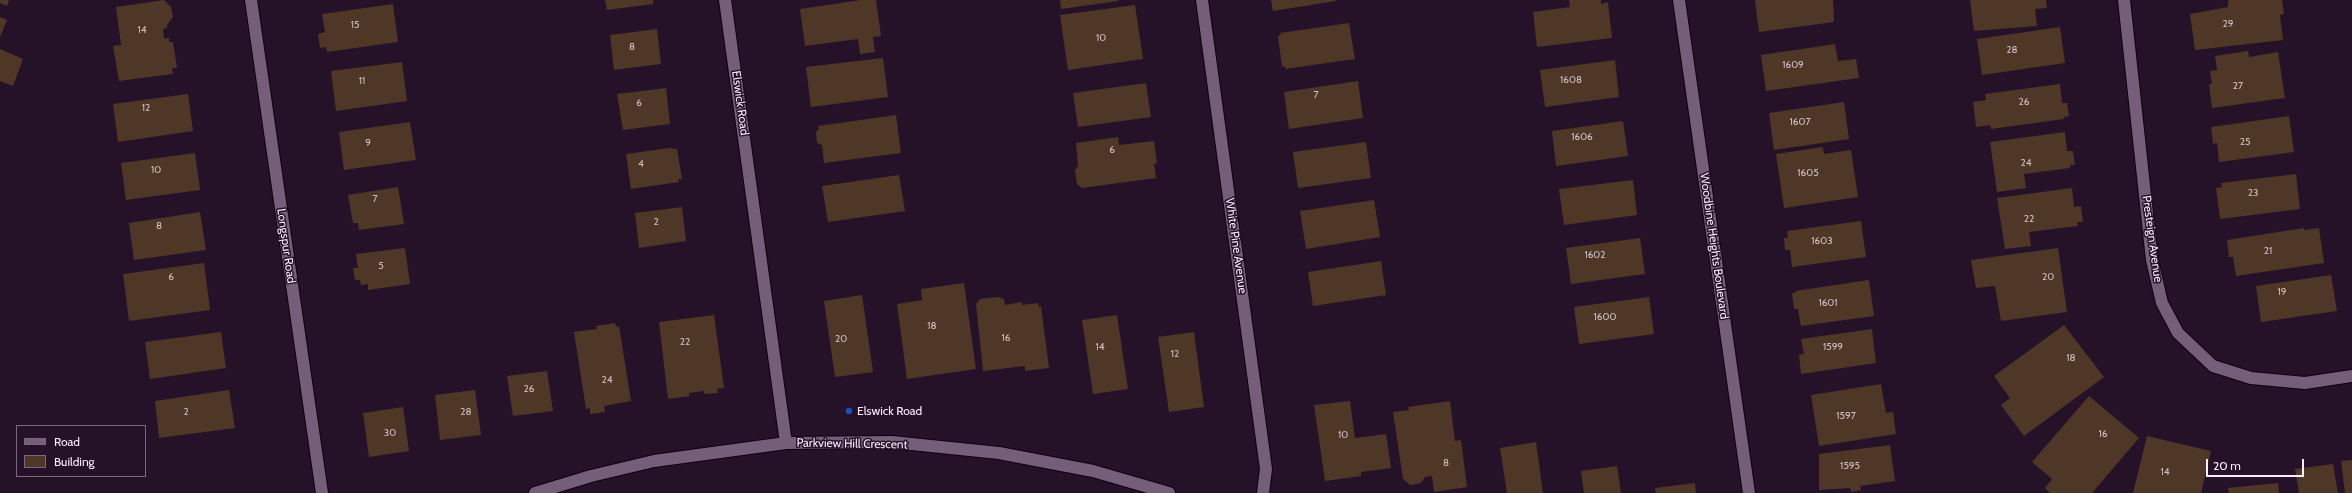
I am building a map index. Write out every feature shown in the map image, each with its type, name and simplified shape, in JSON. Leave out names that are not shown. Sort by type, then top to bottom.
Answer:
[{"type":"street","name":"Longspur Road","points":[[251,0],[322,493]]},
{"type":"street","name":"Elswick Road","points":[[725,0],[786,443]]},
{"type":"street","name":"White Pine Avenue","points":[[1202,0],[1266,469],[1264,493]]},
{"type":"street","name":"Woodbine Heights Boulevard","points":[[1679,0],[1749,493]]},
{"type":"street","name":"Presteign Avenue","points":[[2124,0],[2152,260],[2162,303],[2178,333],[2213,366],[2251,378],[2305,383],[2352,376]]},
{"type":"street","name":"Parkview Hill Crescent","points":[[535,493],[591,476],[654,461],[786,443],[892,442],[999,453],[1093,471],[1169,493]]},
{"type":"building","points":[[0,0],[9,0],[7,6],[0,3]]},
{"type":"building","points":[[164,0],[171,7],[173,17],[167,25],[167,28],[163,29],[164,38],[169,38],[169,42],[173,42],[177,68],[172,68],[173,74],[119,81],[113,46],[121,45],[116,7]]},
{"type":"building","points":[[605,0],[653,0],[653,4],[607,10]]},
{"type":"building","points":[[861,0],[876,0],[881,36],[873,37],[875,52],[860,54],[858,39],[805,46],[800,9]]},
{"type":"building","points":[[1060,0],[1118,0],[1118,1],[1061,9]]},
{"type":"building","points":[[1271,0],[1336,0],[1336,1],[1273,11]]},
{"type":"building","points":[[1569,0],[1601,0],[1601,4],[1608,2],[1612,38],[1537,47],[1533,12],[1570,7]]},
{"type":"building","points":[[1755,0],[1833,0],[1834,22],[1759,32]]},
{"type":"building","points":[[1970,0],[2046,0],[2047,8],[2035,9],[2037,26],[1974,31]]},
{"type":"building","points":[[2228,0],[2282,0],[2284,14],[2280,15],[2283,40],[2195,50],[2190,14],[2228,7]]},
{"type":"building","points":[[393,4],[398,42],[327,52],[326,47],[320,48],[318,34],[325,32],[322,14]]},
{"type":"building","points":[[1135,5],[1143,59],[1068,70],[1060,15]]},
{"type":"building","points":[[0,17],[7,20],[0,37]]},
{"type":"building","points":[[1349,23],[1355,59],[1285,69],[1285,66],[1282,67],[1278,36],[1281,35],[1280,33]]},
{"type":"building","points":[[2060,27],[2065,63],[1982,75],[1977,39]]},
{"type":"building","points":[[657,29],[661,64],[614,70],[610,35]]},
{"type":"building","points":[[1835,44],[1838,61],[1856,59],[1859,78],[1766,91],[1761,55]]},
{"type":"building","points":[[0,49],[23,59],[13,86],[0,81]]},
{"type":"building","points":[[2248,51],[2249,57],[2278,52],[2285,98],[2212,108],[2209,84],[2212,84],[2210,71],[2217,70],[2215,56]]},
{"type":"building","points":[[883,58],[888,97],[811,107],[806,67]]},
{"type":"building","points":[[1615,60],[1619,97],[1545,107],[1540,70]]},
{"type":"building","points":[[402,62],[407,101],[336,111],[331,71]]},
{"type":"building","points":[[1358,81],[1363,118],[1289,129],[1284,92]]},
{"type":"building","points":[[1146,83],[1151,117],[1078,127],[1073,93]]},
{"type":"building","points":[[2060,84],[2062,103],[2067,103],[2069,116],[2064,117],[2064,119],[1991,129],[1990,125],[1976,127],[1973,102],[1986,100],[1985,94]]},
{"type":"building","points":[[666,88],[670,124],[623,130],[617,94]]},
{"type":"building","points":[[188,94],[193,131],[118,142],[113,104]]},
{"type":"building","points":[[1844,102],[1849,139],[1774,150],[1769,113]]},
{"type":"building","points":[[896,115],[901,153],[824,163],[822,145],[817,143],[816,132],[819,129],[818,126]]},
{"type":"building","points":[[2289,116],[2294,152],[2219,162],[2217,143],[2213,144],[2211,127]]},
{"type":"building","points":[[1623,121],[1628,156],[1556,166],[1552,131]]},
{"type":"building","points":[[410,122],[416,160],[344,170],[339,132]]},
{"type":"building","points":[[2065,132],[2067,151],[2073,151],[2075,165],[2070,165],[2070,168],[2024,174],[2026,188],[1997,192],[1990,142]]},
{"type":"building","points":[[1118,137],[1119,145],[1154,141],[1157,163],[1154,164],[1156,178],[1082,188],[1077,184],[1075,171],[1078,165],[1076,143]]},
{"type":"building","points":[[1366,142],[1371,178],[1298,188],[1293,152]]},
{"type":"building","points":[[1823,147],[1824,154],[1851,150],[1858,197],[1784,208],[1776,154]]},
{"type":"building","points":[[669,148],[677,149],[682,179],[678,179],[679,182],[631,189],[626,154]]},
{"type":"building","points":[[195,153],[200,190],[126,200],[121,163]]},
{"type":"building","points":[[2296,174],[2300,209],[2220,219],[2216,188],[2222,187],[2221,183]]},
{"type":"building","points":[[899,175],[905,211],[828,222],[822,186]]},
{"type":"building","points":[[1633,180],[1637,215],[1564,225],[1559,189]]},
{"type":"building","points":[[398,187],[404,224],[359,230],[358,223],[353,223],[348,195]]},
{"type":"building","points":[[2072,188],[2074,207],[2081,206],[2083,222],[2077,222],[2078,226],[2029,232],[2031,246],[2005,249],[1997,198]]},
{"type":"building","points":[[1374,200],[1380,237],[1306,249],[1300,211]]},
{"type":"building","points":[[682,207],[686,241],[639,248],[635,213]]},
{"type":"building","points":[[200,212],[206,250],[134,260],[129,223]]},
{"type":"building","points":[[1861,221],[1866,257],[1792,267],[1790,250],[1785,250],[1784,238],[1788,238],[1787,231]]},
{"type":"building","points":[[2304,228],[2304,230],[2319,228],[2324,263],[2236,276],[2233,257],[2229,257],[2227,240]]},
{"type":"building","points":[[1640,238],[1645,274],[1571,284],[1566,248]]},
{"type":"building","points":[[405,248],[410,284],[368,290],[368,284],[361,285],[360,280],[355,280],[353,268],[358,268],[356,254]]},
{"type":"building","points":[[2058,248],[2067,312],[2001,321],[1995,286],[1976,288],[1971,260]]},
{"type":"building","points":[[1381,261],[1386,295],[1313,306],[1308,272]]},
{"type":"building","points":[[204,263],[210,310],[129,321],[123,274]]},
{"type":"building","points":[[2331,275],[2337,311],[2261,322],[2256,286]]},
{"type":"building","points":[[1869,280],[1874,316],[1801,326],[1798,309],[1794,309],[1792,293],[1796,293],[1795,291]]},
{"type":"building","points":[[964,283],[976,369],[907,379],[897,304],[922,300],[921,289]]},
{"type":"building","points":[[862,295],[873,372],[835,377],[824,301]]},
{"type":"building","points":[[998,297],[1004,299],[1005,305],[1022,302],[1022,305],[1038,303],[1039,307],[1041,306],[1049,368],[1025,371],[1025,366],[983,371],[976,304],[980,299]]},
{"type":"building","points":[[1649,297],[1654,334],[1579,344],[1574,307]]},
{"type":"building","points":[[714,315],[724,388],[717,389],[718,393],[704,394],[704,391],[689,393],[690,396],[668,399],[659,322]]},
{"type":"building","points":[[1117,315],[1128,389],[1093,394],[1082,320]]},
{"type":"building","points":[[615,323],[616,327],[619,326],[631,401],[604,406],[605,412],[590,414],[590,408],[586,409],[574,332],[597,329],[596,326]]},
{"type":"building","points":[[2064,325],[2104,377],[2024,436],[2001,405],[2010,398],[1994,376]]},
{"type":"building","points":[[1872,329],[1876,363],[1801,374],[1799,355],[1804,354],[1801,339]]},
{"type":"building","points":[[221,332],[226,368],[150,379],[145,342]]},
{"type":"building","points":[[1194,332],[1204,407],[1169,412],[1158,337]]},
{"type":"building","points":[[547,371],[553,411],[513,416],[507,376]]},
{"type":"building","points":[[1881,384],[1886,413],[1893,412],[1896,434],[1819,446],[1811,395]]},
{"type":"building","points":[[229,390],[235,428],[159,438],[155,401]]},
{"type":"building","points":[[475,390],[481,435],[440,440],[435,395]]},
{"type":"building","points":[[2089,396],[2139,438],[2092,493],[2050,493],[2045,488],[2052,479],[2032,462]]},
{"type":"building","points":[[1350,401],[1355,438],[1386,434],[1391,468],[1361,472],[1361,476],[1325,481],[1314,405]]},
{"type":"building","points":[[1450,401],[1455,441],[1461,440],[1467,487],[1434,492],[1432,476],[1425,477],[1421,483],[1410,485],[1403,479],[1393,412],[1409,410],[1408,407]]},
{"type":"building","points":[[403,407],[409,451],[369,457],[363,413]]},
{"type":"building","points":[[2147,436],[2211,451],[2201,493],[2133,493]]},
{"type":"building","points":[[1536,442],[1543,493],[1507,493],[1500,448]]},
{"type":"building","points":[[1890,445],[1895,481],[1860,486],[1861,490],[1851,492],[1850,488],[1819,490],[1819,454]]},
{"type":"building","points":[[2352,460],[2352,493],[2345,493],[2341,461]]},
{"type":"building","points":[[2333,464],[2338,493],[2299,493],[2295,469]]},
{"type":"building","points":[[1617,466],[1621,493],[1584,493],[1581,471]]},
{"type":"building","points":[[1695,483],[1696,493],[1656,493],[1655,488]]},
{"type":"building","points":[[2278,483],[2279,493],[2229,493],[2228,488]]},
{"type":"place","name":"Elswick Road","points":[[849,411]]}]
